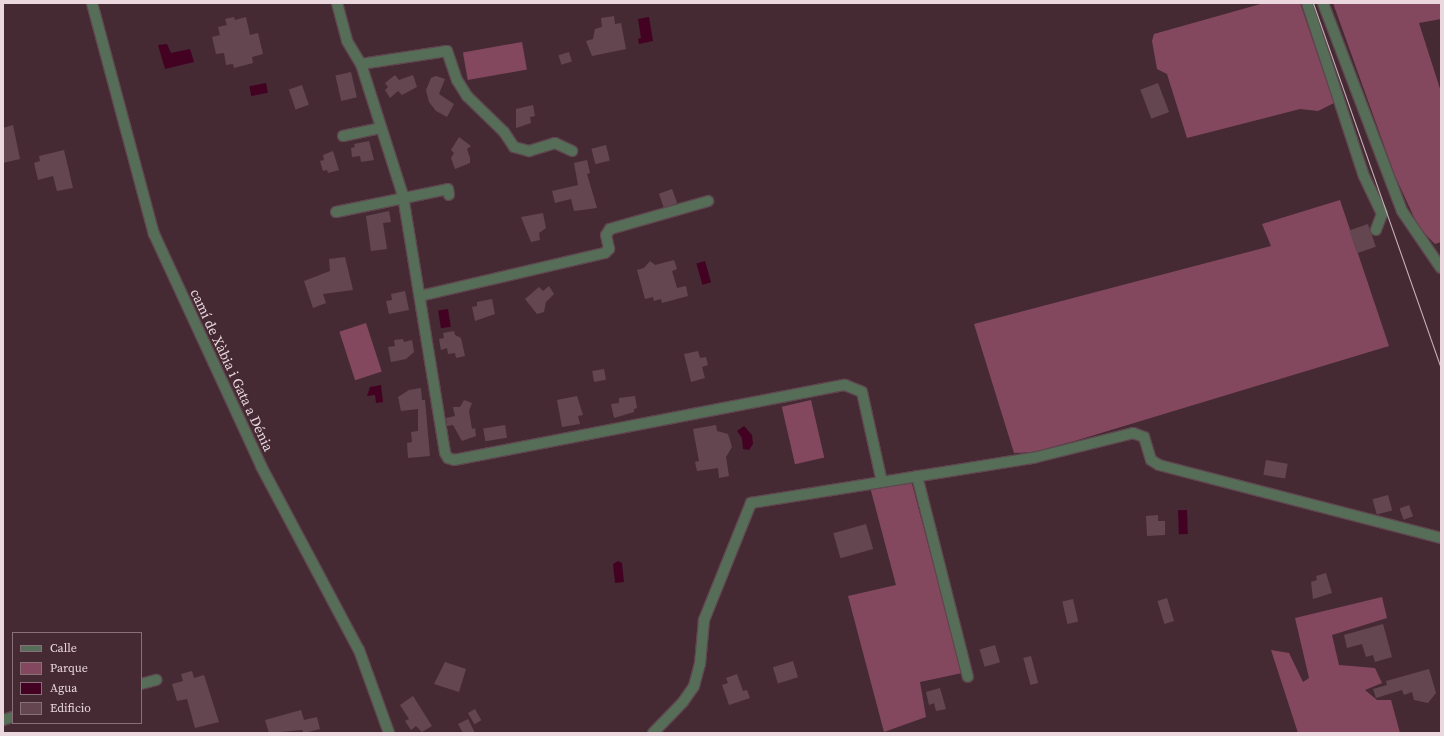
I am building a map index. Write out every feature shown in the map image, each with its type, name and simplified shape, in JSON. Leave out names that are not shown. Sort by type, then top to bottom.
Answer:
[{"type":"street","name":"camí de Xàbia i Gata a Dénia","points":[[92,3],[154,234],[261,466],[361,654],[389,733]]},
{"type":"street","points":[[337,3],[347,41],[361,64],[403,196],[448,458],[454,460],[845,385],[862,392],[882,482]]},
{"type":"street","points":[[1307,3],[1364,176],[1382,214],[1376,230]]},
{"type":"street","points":[[1323,3],[1402,211],[1441,268]]},
{"type":"street","points":[[361,64],[447,51],[457,80],[468,96],[504,132],[514,147],[529,151],[554,143],[572,151]]},
{"type":"street","points":[[343,136],[381,128]]},
{"type":"street","points":[[336,212],[403,196],[448,189],[449,195]]},
{"type":"street","points":[[420,296],[605,253],[609,249],[606,235],[610,229],[708,200]]},
{"type":"street","points":[[653,733],[683,702],[694,686],[700,664],[704,620],[751,503],[1033,458],[1139,433],[1144,437],[1151,460],[1159,465],[1441,538]]},
{"type":"street","points":[[917,476],[968,677]]},
{"type":"street","points":[[142,684],[156,680]]},
{"type":"green space","points":[[1264,3],[1300,3],[1334,103],[1318,111],[1300,109],[1187,138],[1167,74],[1157,69],[1152,41],[1154,34]]},
{"type":"green space","points":[[1333,3],[1441,3],[1441,19],[1419,23],[1441,92],[1441,242],[1435,244],[1419,228],[1395,176]]},
{"type":"green space","points":[[522,42],[527,70],[468,80],[463,52]]},
{"type":"green space","points":[[1340,200],[1389,346],[1078,440],[1034,452],[1014,453],[974,324],[1271,246],[1262,224]]},
{"type":"green space","points":[[366,323],[382,372],[355,380],[339,332]]},
{"type":"green space","points":[[811,400],[824,457],[795,464],[782,407]]},
{"type":"green space","points":[[905,481],[912,484],[962,673],[920,682],[926,717],[884,732],[848,596],[896,585],[870,487]]},
{"type":"green space","points":[[1382,597],[1387,618],[1332,635],[1339,665],[1375,668],[1382,683],[1365,690],[1377,700],[1391,700],[1400,733],[1298,733],[1271,650],[1289,653],[1303,682],[1309,678],[1295,618]]},
{"type":"water","points":[[649,17],[653,41],[639,44],[638,39],[641,38],[638,19]]},
{"type":"water","points":[[167,44],[171,53],[190,49],[194,62],[165,69],[158,45]]},
{"type":"water","points":[[266,83],[268,93],[251,96],[249,86]]},
{"type":"water","points":[[705,261],[711,282],[702,285],[696,263]]},
{"type":"water","points":[[448,309],[451,327],[441,328],[438,311]]},
{"type":"water","points":[[381,385],[383,402],[376,403],[375,395],[367,396],[370,387]]},
{"type":"water","points":[[744,426],[752,435],[753,444],[749,450],[743,449],[742,438],[737,431]]},
{"type":"water","points":[[1178,510],[1187,510],[1188,534],[1179,534]]},
{"type":"water","points":[[618,561],[622,563],[624,582],[615,583],[613,564]]},
{"type":"building","points":[[614,16],[615,24],[621,23],[626,49],[592,56],[586,41],[593,39],[595,29],[602,27],[601,18]]},
{"type":"building","points":[[234,17],[235,20],[246,17],[250,35],[258,33],[263,54],[252,57],[253,63],[234,68],[233,64],[226,65],[224,53],[216,54],[212,37],[220,35],[218,27],[227,25],[225,19]]},
{"type":"building","points":[[569,52],[572,62],[561,65],[558,55]]},
{"type":"building","points":[[351,72],[357,97],[341,101],[335,76]]},
{"type":"building","points":[[395,75],[399,80],[413,75],[417,87],[402,95],[398,91],[390,98],[385,90],[388,87],[385,83]]},
{"type":"building","points":[[436,76],[445,79],[439,94],[454,104],[447,117],[436,111],[429,102],[426,90],[431,78]]},
{"type":"building","points":[[1158,83],[1169,112],[1151,119],[1140,90]]},
{"type":"building","points":[[302,85],[309,105],[296,109],[289,90]]},
{"type":"building","points":[[533,105],[535,116],[530,117],[531,123],[516,128],[516,109]]},
{"type":"building","points":[[13,125],[20,159],[3,163],[3,128]]},
{"type":"building","points":[[459,137],[471,146],[467,149],[470,163],[455,169],[451,158],[454,153],[451,150]]},
{"type":"building","points":[[369,141],[374,160],[361,162],[360,156],[352,157],[351,148],[355,147],[354,144]]},
{"type":"building","points":[[606,145],[610,161],[595,164],[591,149]]},
{"type":"building","points":[[64,150],[73,188],[57,191],[53,176],[38,180],[34,163],[40,161],[39,156]]},
{"type":"building","points":[[333,151],[339,170],[328,173],[327,170],[323,171],[320,161],[324,160],[323,155]]},
{"type":"building","points":[[587,160],[590,173],[587,174],[597,208],[574,211],[571,199],[555,203],[552,191],[578,185],[574,163]]},
{"type":"building","points":[[672,189],[677,203],[664,208],[659,194]]},
{"type":"building","points":[[389,211],[391,222],[383,223],[387,249],[371,251],[366,216]]},
{"type":"building","points":[[543,213],[546,228],[539,233],[540,240],[531,242],[521,217]]},
{"type":"building","points":[[1368,224],[1376,247],[1357,253],[1349,231]]},
{"type":"building","points":[[345,257],[353,290],[323,294],[326,303],[313,308],[304,281],[330,271],[329,259]]},
{"type":"building","points":[[674,260],[677,269],[672,271],[677,288],[686,286],[688,296],[662,303],[661,299],[654,301],[653,297],[645,299],[637,270],[644,268],[650,261],[655,265]]},
{"type":"building","points":[[549,286],[554,294],[546,302],[544,312],[537,314],[525,299],[539,287],[543,291]]},
{"type":"building","points":[[405,291],[409,310],[389,314],[386,301],[392,300],[391,294]]},
{"type":"building","points":[[492,299],[495,314],[475,321],[472,307],[477,306],[477,302]]},
{"type":"building","points":[[454,331],[455,335],[461,338],[465,356],[456,358],[455,353],[448,354],[447,348],[441,350],[439,339],[444,338],[443,333]]},
{"type":"building","points":[[403,339],[404,342],[412,340],[414,352],[406,359],[391,362],[388,347],[395,346],[394,340]]},
{"type":"building","points":[[698,351],[700,358],[706,357],[708,365],[702,367],[705,378],[691,382],[684,354]]},
{"type":"building","points":[[604,369],[606,380],[594,382],[592,371]]},
{"type":"building","points":[[421,388],[422,400],[425,400],[430,456],[408,458],[407,443],[412,442],[411,432],[418,431],[418,409],[401,411],[398,397],[409,390]]},
{"type":"building","points":[[577,396],[583,415],[578,416],[580,424],[562,427],[557,400]]},
{"type":"building","points":[[635,396],[637,408],[634,409],[634,412],[614,418],[611,404],[619,403],[619,398]]},
{"type":"building","points":[[464,400],[472,403],[469,411],[472,429],[475,428],[476,436],[462,441],[453,425],[447,426],[446,418],[455,416],[453,407],[460,407]]},
{"type":"building","points":[[505,425],[507,438],[485,441],[483,428]]},
{"type":"building","points":[[716,425],[717,431],[728,434],[732,447],[726,457],[729,476],[719,478],[718,468],[697,471],[695,462],[699,461],[693,429]]},
{"type":"building","points":[[1266,460],[1288,464],[1285,479],[1263,475]]},
{"type":"building","points":[[1388,495],[1392,510],[1377,515],[1373,499]]},
{"type":"building","points":[[1409,505],[1413,516],[1404,520],[1400,508]]},
{"type":"building","points":[[1158,515],[1158,521],[1165,521],[1165,535],[1147,536],[1146,516]]},
{"type":"building","points":[[866,524],[873,549],[840,558],[833,533]]},
{"type":"building","points":[[1326,573],[1332,593],[1313,599],[1311,582],[1317,580],[1316,576]]},
{"type":"building","points":[[1167,598],[1174,621],[1164,624],[1157,601]]},
{"type":"building","points":[[1073,599],[1078,621],[1067,624],[1062,601]]},
{"type":"building","points":[[1383,624],[1392,657],[1375,662],[1373,655],[1366,657],[1362,644],[1347,648],[1344,635]]},
{"type":"building","points":[[995,645],[1000,662],[985,667],[980,649]]},
{"type":"building","points":[[1031,656],[1038,683],[1031,685],[1023,658]]},
{"type":"building","points":[[793,661],[798,677],[778,683],[773,667]]},
{"type":"building","points":[[445,662],[466,669],[459,692],[434,684]]},
{"type":"building","points":[[1429,669],[1436,693],[1428,703],[1414,700],[1412,692],[1404,695],[1402,690],[1376,698],[1373,689],[1387,685],[1386,681]]},
{"type":"building","points":[[192,671],[194,678],[204,675],[219,722],[195,728],[187,699],[177,701],[172,684],[183,681],[181,674]]},
{"type":"building","points":[[737,674],[743,691],[747,690],[750,698],[729,705],[722,685],[728,683],[726,678]]},
{"type":"building","points":[[940,688],[946,709],[936,711],[934,703],[929,705],[926,692]]},
{"type":"building","points":[[413,696],[432,726],[422,732],[416,726],[411,730],[405,721],[409,719],[400,705]]},
{"type":"building","points":[[475,709],[481,720],[474,724],[468,713]]},
{"type":"building","points":[[301,710],[304,720],[317,717],[320,729],[304,733],[302,730],[269,733],[265,720]]},
{"type":"building","points":[[468,719],[475,733],[463,733],[458,724]]},
{"type":"tram line","points":[[1313,3],[1441,368]]}]
